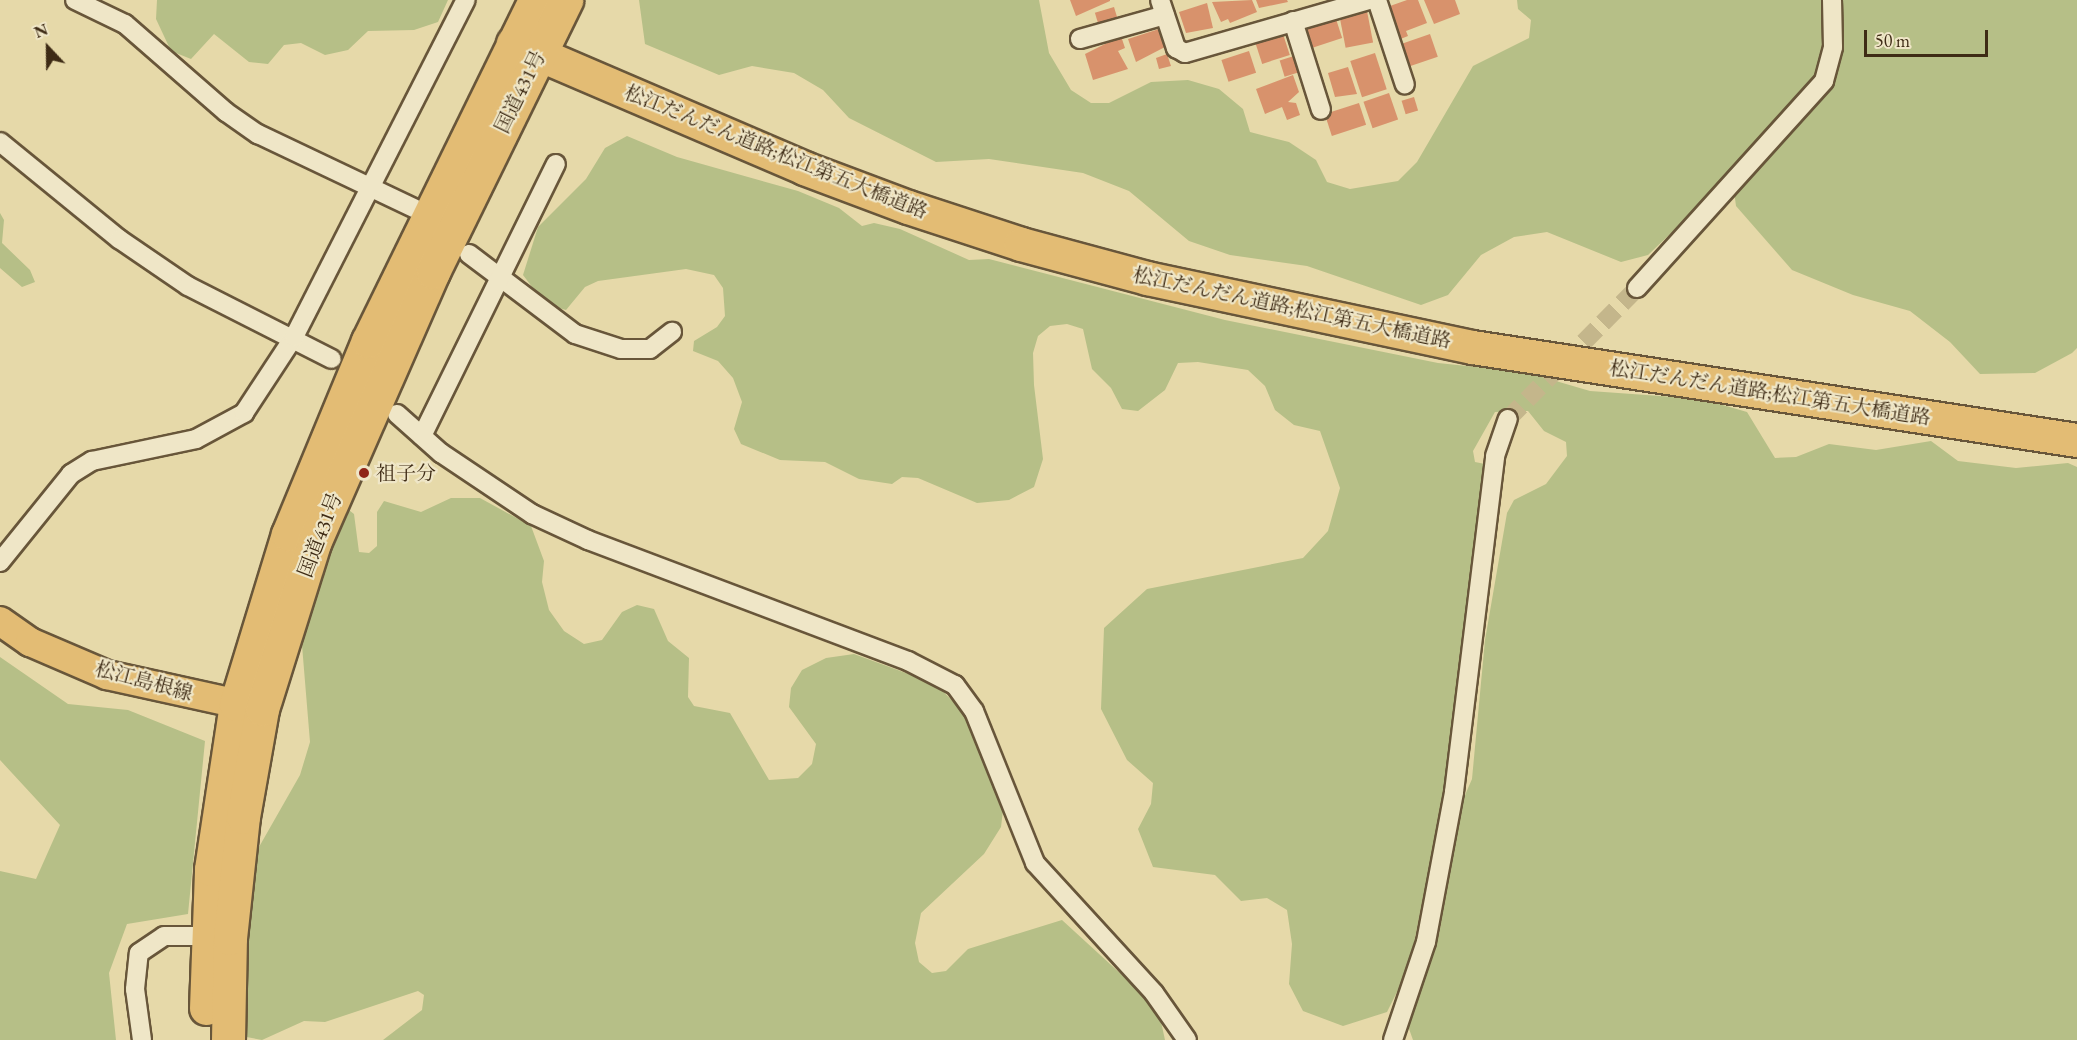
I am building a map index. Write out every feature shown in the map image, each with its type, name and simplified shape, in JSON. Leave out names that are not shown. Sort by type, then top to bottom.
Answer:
[{"type":"highway","name":"国道431号","points":[[206,1040],[206,936],[217,813],[249,706],[314,543],[433,272],[526,48],[535,0]]},
{"type":"highway","name":"国道431号","points":[[526,48],[566,0]]},
{"type":"highway","name":"松江だんだん道路;松江第五大橋道路","points":[[526,48],[804,168],[908,207],[1021,244],[1147,278],[1472,346],[2072,439]]},
{"type":"highway","name":"国道431号","points":[[228,1040],[234,879],[249,706]]},
{"type":"main road","name":"松江島根線","points":[[0,621],[30,642],[107,675],[249,706]]},
{"type":"street","points":[[75,0],[125,24],[226,112],[258,134],[370,184],[414,208]]},
{"type":"street","points":[[0,562],[71,474],[92,461],[195,439],[244,413],[294,337],[370,184],[466,0]]},
{"type":"street","points":[[1080,39],[1162,7],[1176,48],[1185,53],[1369,0]]},
{"type":"street","points":[[1377,0],[1405,85]]},
{"type":"street","points":[[1637,288],[1824,81],[1833,46],[1832,0]]},
{"type":"street","points":[[1293,21],[1321,110]]},
{"type":"street","points":[[0,142],[118,239],[168,273],[294,337],[332,359]]},
{"type":"street","points":[[422,436],[556,164]]},
{"type":"street","points":[[469,254],[575,334],[621,349],[650,349],[672,332]]},
{"type":"street","points":[[397,414],[422,436],[532,513],[588,540],[908,661],[955,685],[974,711],[1035,863],[1154,993],[1187,1040]]},
{"type":"street","points":[[1393,1040],[1426,942],[1452,803],[1495,456],[1508,419]]},
{"type":"street","points":[[142,1040],[135,989],[139,953],[164,936],[206,936]]},
{"type":"green space","points":[[157,0],[448,0],[438,22],[414,30],[368,31],[348,50],[325,55],[301,43],[284,45],[268,64],[249,62],[214,34],[191,59],[171,51],[156,19]]},
{"type":"green space","points":[[639,0],[1039,0],[1049,53],[1071,90],[1091,103],[1109,103],[1151,82],[1188,80],[1219,89],[1243,109],[1250,132],[1289,142],[1316,160],[1327,182],[1350,189],[1398,181],[1417,162],[1473,66],[1529,38],[1531,20],[1518,9],[1517,0],[1827,0],[1829,45],[1817,80],[1713,193],[1648,255],[1621,262],[1547,232],[1514,237],[1481,255],[1448,295],[1421,305],[1307,266],[1230,255],[1189,241],[1129,191],[1083,173],[989,159],[936,162],[849,118],[823,90],[794,73],[752,66],[719,75],[645,44]]},
{"type":"green space","points":[[1841,0],[2077,0],[2077,348],[2072,353],[2035,373],[1980,374],[1950,342],[1910,311],[1853,295],[1792,270],[1736,206],[1734,191],[1805,112]]},
{"type":"green space","points":[[627,136],[677,157],[798,191],[839,208],[862,226],[874,223],[900,229],[969,260],[989,259],[1225,320],[1438,363],[1525,372],[1590,391],[1702,399],[1747,412],[1775,458],[1796,457],[1829,444],[1876,450],[1931,441],[1958,461],[2016,468],[2068,463],[2077,467],[2077,1040],[1413,1040],[1408,1026],[1439,934],[1462,802],[1472,779],[1485,640],[1507,513],[1514,500],[1546,484],[1567,456],[1566,442],[1544,431],[1528,411],[1495,412],[1473,451],[1475,462],[1485,464],[1488,488],[1447,779],[1409,968],[1387,1012],[1343,1026],[1303,1011],[1289,984],[1292,944],[1287,910],[1267,898],[1241,901],[1215,875],[1153,867],[1138,829],[1151,804],[1153,783],[1127,760],[1101,709],[1104,628],[1147,589],[1303,558],[1328,531],[1340,488],[1320,431],[1294,425],[1275,410],[1265,386],[1248,370],[1198,362],[1178,363],[1165,390],[1138,411],[1122,409],[1111,388],[1092,369],[1083,329],[1067,324],[1050,326],[1038,336],[1033,353],[1034,385],[1043,459],[1034,487],[1009,500],[977,503],[918,478],[902,477],[892,484],[859,479],[825,462],[780,460],[741,444],[734,429],[742,402],[733,378],[718,361],[693,351],[694,341],[717,327],[725,316],[723,288],[714,275],[686,269],[598,281],[585,287],[566,310],[545,304],[523,275],[538,227],[586,179],[605,148]]},
{"type":"green space","points":[[0,213],[4,220],[2,243],[30,270],[35,282],[22,287],[0,268]]},
{"type":"green space","points":[[451,498],[480,498],[531,526],[544,561],[542,582],[549,610],[564,631],[584,644],[602,640],[622,612],[637,605],[654,609],[668,641],[689,658],[688,697],[694,706],[730,713],[769,780],[798,778],[812,764],[816,744],[789,707],[791,688],[802,670],[826,658],[854,654],[936,684],[965,714],[983,742],[1004,802],[1001,827],[984,854],[921,913],[915,943],[919,962],[932,973],[946,971],[968,949],[1062,920],[1158,1008],[1165,1040],[383,1040],[422,1010],[424,995],[418,991],[325,1022],[304,1021],[262,1040],[241,1036],[231,988],[255,854],[300,775],[310,742],[299,609],[345,507],[354,514],[359,552],[369,553],[377,546],[377,512],[384,501],[421,512]]},
{"type":"green space","points":[[0,657],[68,704],[128,710],[205,741],[188,914],[127,924],[109,973],[116,1040],[0,1040],[0,871],[36,879],[60,825],[0,760]]},
{"type":"building","points":[[1070,0],[1110,0],[1110,1],[1076,16]]},
{"type":"building","points":[[1252,0],[1257,12],[1230,23],[1228,19],[1221,22],[1212,2]]},
{"type":"building","points":[[1256,0],[1287,0],[1288,2],[1259,8]]},
{"type":"building","points":[[1407,0],[1418,0],[1427,23],[1406,31],[1408,36],[1398,40],[1388,13],[1390,6]]},
{"type":"building","points":[[1424,0],[1455,0],[1460,14],[1434,24]]},
{"type":"building","points":[[1207,3],[1213,28],[1186,33],[1179,12]]},
{"type":"building","points":[[1114,7],[1118,20],[1099,26],[1095,13]]},
{"type":"building","points":[[1367,11],[1373,42],[1346,48],[1340,16]]},
{"type":"building","points":[[1336,19],[1342,38],[1312,48],[1306,29]]},
{"type":"building","points":[[1159,29],[1165,47],[1136,62],[1128,39]]},
{"type":"building","points":[[1283,34],[1290,55],[1262,64],[1255,43]]},
{"type":"building","points":[[1430,34],[1438,57],[1408,67],[1400,44]]},
{"type":"building","points":[[1121,36],[1125,48],[1118,51],[1128,69],[1093,80],[1085,54]]},
{"type":"building","points":[[1249,51],[1256,73],[1229,82],[1221,60]]},
{"type":"building","points":[[1375,53],[1387,89],[1362,97],[1350,61]]},
{"type":"building","points":[[1167,54],[1171,66],[1159,69],[1156,58]]},
{"type":"building","points":[[1294,56],[1299,72],[1285,77],[1280,60]]},
{"type":"building","points":[[1348,67],[1357,94],[1335,97],[1328,73]]},
{"type":"building","points":[[1293,75],[1299,92],[1288,102],[1296,103],[1300,115],[1287,120],[1282,107],[1265,114],[1256,89]]},
{"type":"building","points":[[1389,93],[1398,119],[1373,128],[1363,102]]},
{"type":"building","points":[[1414,97],[1418,110],[1406,114],[1402,101]]},
{"type":"building","points":[[1359,103],[1366,125],[1332,136],[1325,114]]},
{"type":"tunnel","points":[[1508,419],[1637,288]]},
{"type":"place","name":"祖子分","points":[[364,473]]}]
